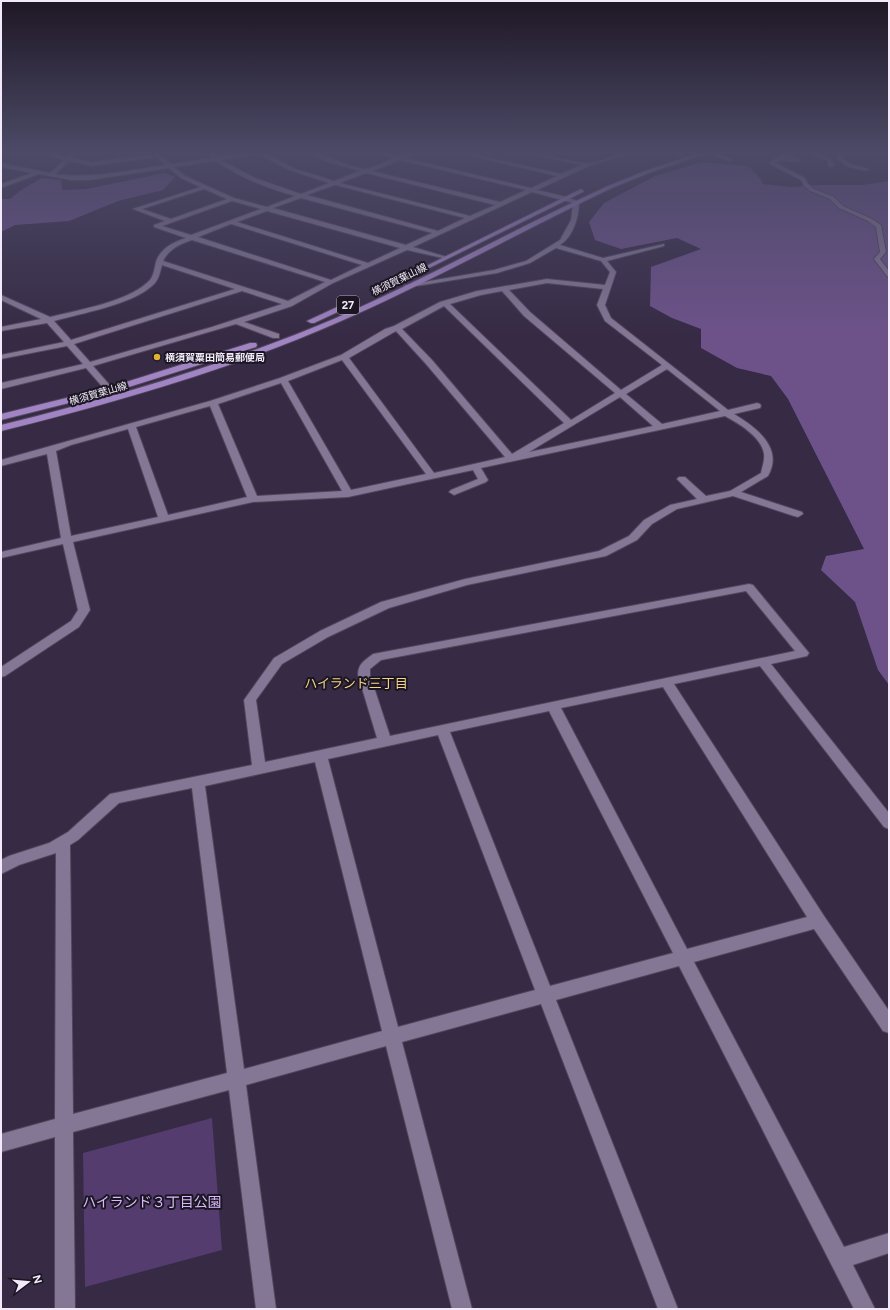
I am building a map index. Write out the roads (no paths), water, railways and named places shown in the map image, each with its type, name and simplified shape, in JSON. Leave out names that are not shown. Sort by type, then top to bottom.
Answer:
[{"type":"main road","name":"横須賀葉山線","points":[[409,276],[533,214]]},
{"type":"main road","name":"横須賀葉山線","points":[[1,428],[113,399],[219,366],[274,346],[340,318],[551,214]]},
{"type":"main road","name":"横須賀葉山線","points":[[304,324],[360,300]]},
{"type":"main road","name":"横須賀葉山線","points":[[1,417],[110,390],[218,357],[280,335]]},
{"type":"street","points":[[151,214],[171,221]]},
{"type":"street","points":[[190,214],[156,226],[331,282]]},
{"type":"street","points":[[1,329],[50,320],[137,293],[151,283],[158,273],[159,262],[166,250],[190,238],[251,214]]},
{"type":"street","points":[[289,214],[445,258]]},
{"type":"street","points":[[369,214],[439,233]]},
{"type":"street","points":[[456,214],[471,218]]},
{"type":"street","points":[[1,386],[88,365],[237,322],[289,304],[331,282],[479,214]]},
{"type":"street","points":[[406,286],[495,272],[528,262],[563,241],[576,214]]},
{"type":"street","points":[[857,214],[879,226],[886,253],[877,259],[888,272]]},
{"type":"street","points":[[870,220],[878,221],[889,228]]},
{"type":"street","points":[[230,222],[369,265]]},
{"type":"street","points":[[555,246],[603,260],[662,245]]},
{"type":"street","points":[[259,769],[250,700],[278,661],[324,634],[385,605],[465,582],[602,554],[633,538],[648,522],[674,507],[733,493],[765,474],[769,455],[763,443],[744,424],[727,413],[608,319],[601,305],[613,272],[603,260]]},
{"type":"street","points":[[159,262],[289,304]]},
{"type":"street","points":[[875,271],[888,272]]},
{"type":"street","points":[[1,463],[212,403],[283,380],[344,357],[388,331],[446,304],[480,293],[547,281],[608,287]]},
{"type":"street","points":[[1,356],[70,343],[242,289]]},
{"type":"street","points":[[504,289],[527,314],[660,427]]},
{"type":"street","points":[[1,297],[19,304],[50,320],[110,390]]},
{"type":"street","points":[[1,307],[19,304]]},
{"type":"street","points":[[446,304],[570,424]]},
{"type":"street","points":[[237,322],[280,335]]},
{"type":"street","points":[[397,328],[429,362],[511,459]]},
{"type":"street","points":[[344,357],[432,476]]},
{"type":"street","points":[[511,459],[668,365]]},
{"type":"street","points":[[283,380],[348,494]]},
{"type":"street","points":[[212,403],[253,499]]},
{"type":"street","points":[[1,555],[253,499],[348,494],[475,466],[554,451],[757,406]]},
{"type":"street","points":[[131,426],[164,519]]},
{"type":"street","points":[[1,673],[75,624],[84,610],[67,541],[51,450]]},
{"type":"street","points":[[454,492],[483,480],[475,466]]},
{"type":"street","points":[[682,479],[703,499]]},
{"type":"street","points":[[733,493],[798,514]]},
{"type":"street","points":[[1,868],[14,860],[54,848],[63,843],[73,836],[115,798],[198,782],[385,742],[442,729],[803,652],[749,587],[377,657],[364,667],[364,675],[385,742]]},
{"type":"street","points":[[762,661],[889,823]]},
{"type":"street","points":[[666,682],[818,921],[889,1025]]},
{"type":"street","points":[[553,706],[865,1309]]},
{"type":"street","points":[[442,729],[668,1309]]},
{"type":"street","points":[[320,756],[462,1309]]},
{"type":"street","points":[[198,782],[266,1309]]},
{"type":"street","points":[[63,843],[65,1309]]},
{"type":"street","points":[[1,1143],[818,921]]},
{"type":"street","points":[[839,1259],[889,1243]]},
{"type":"place","name":"横須賀粟田簡易郵便局","points":[[157,357]]},
{"type":"district","name":"ハイランド三丁目","points":[[356,683]]},
{"type":"park label","name":"ハイランド３丁目公園","points":[[152,1202]]}]
